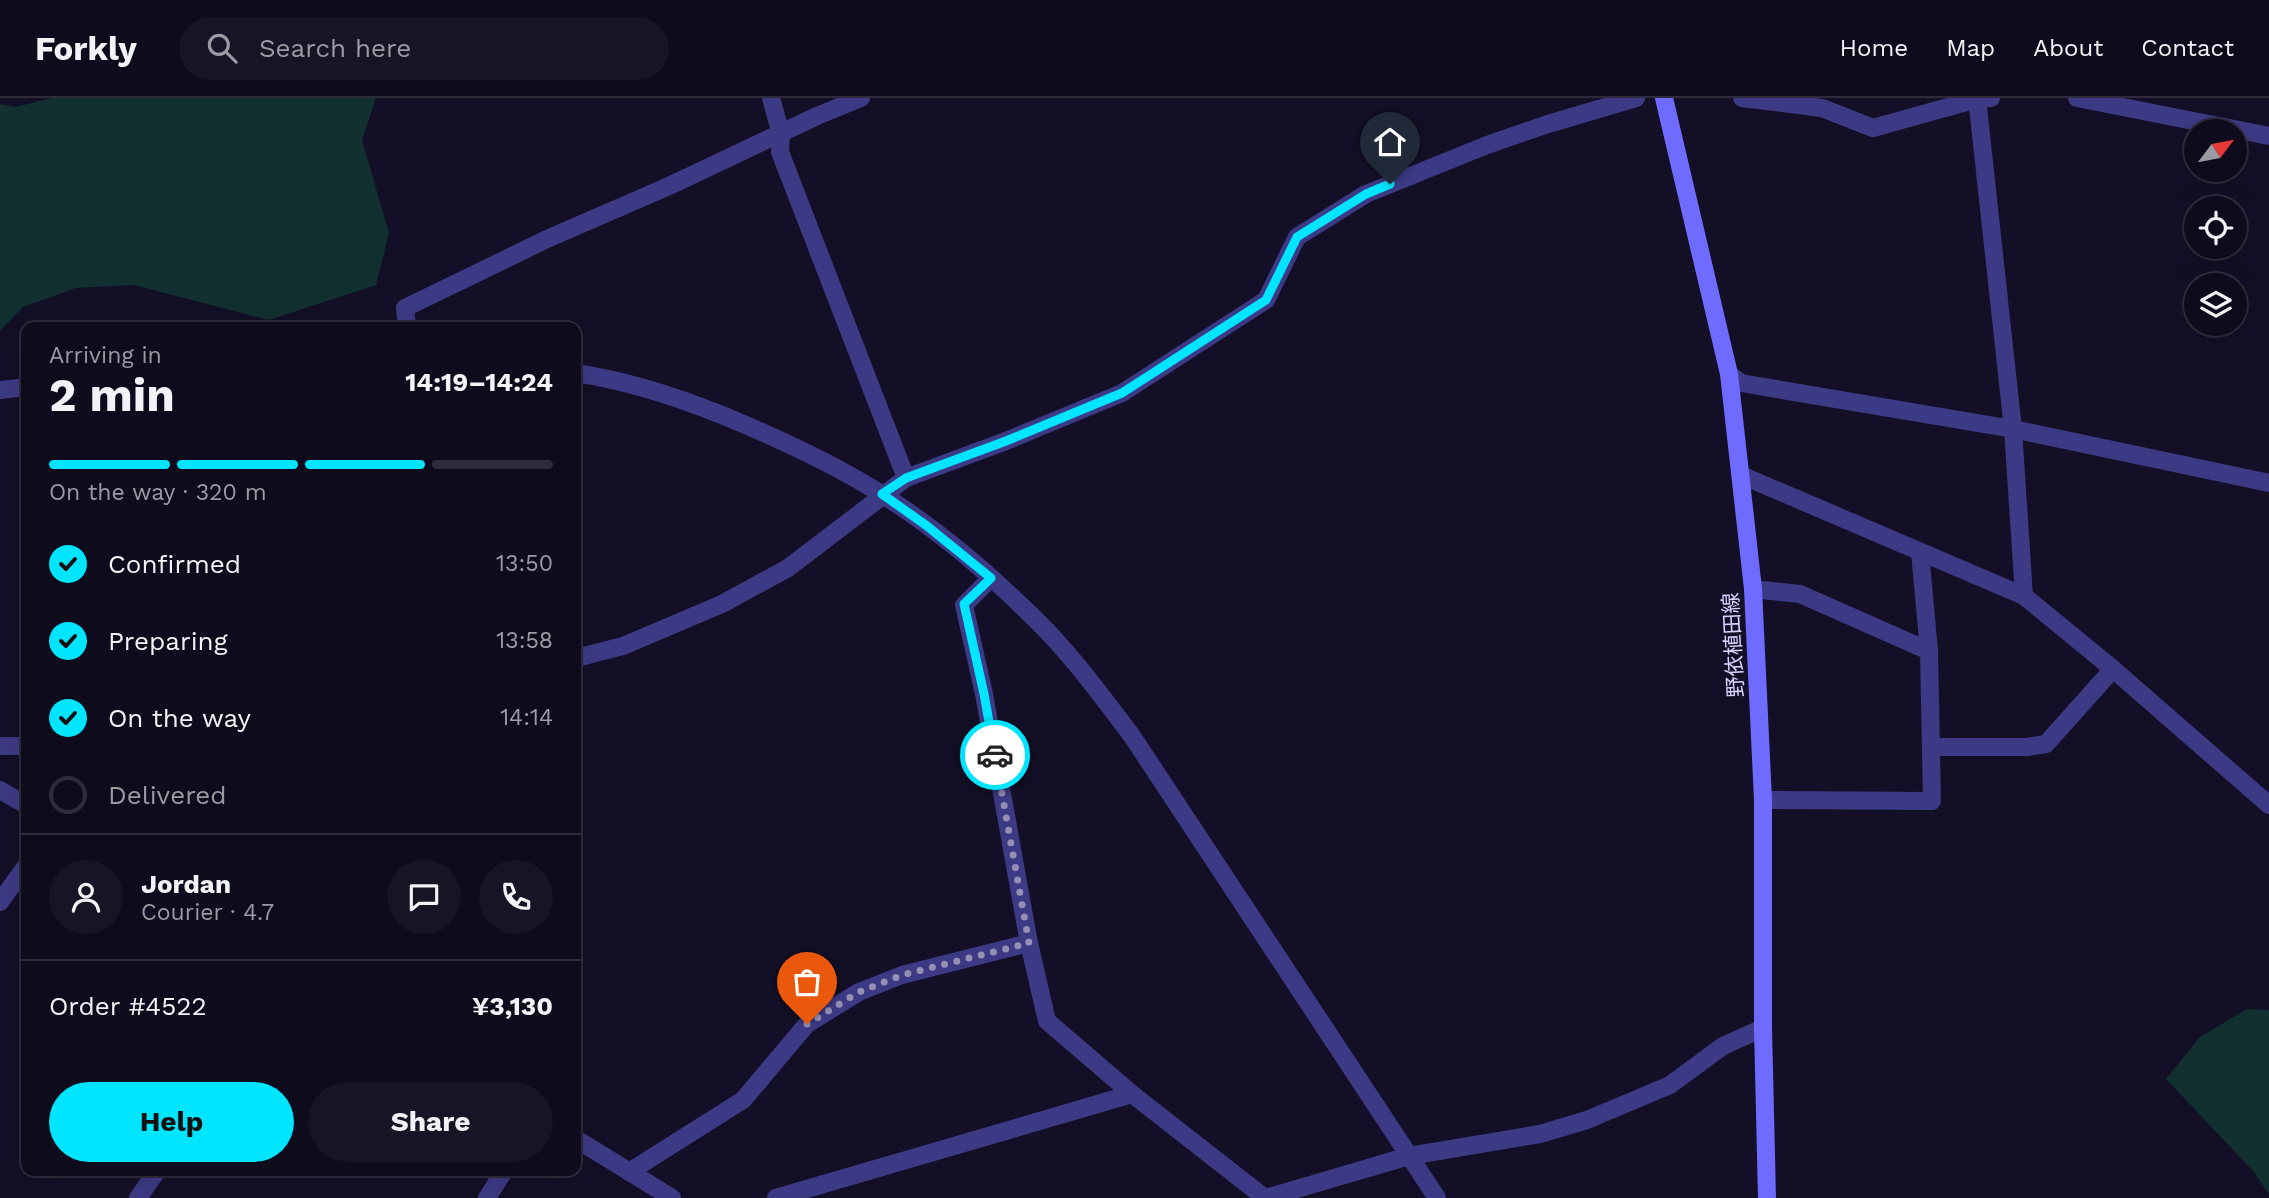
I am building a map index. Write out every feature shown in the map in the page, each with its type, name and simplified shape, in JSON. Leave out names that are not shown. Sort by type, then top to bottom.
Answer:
[{"type":"main road","name":"野依植田線","points":[[1664,98],[1729,374],[1753,589],[1763,800],[1763,1028],[1767,1198]]},
{"type":"street","points":[[771,98],[781,134],[780,152],[906,478]]},
{"type":"street","points":[[406,322],[405,308],[547,239],[860,98]]},
{"type":"street","points":[[581,657],[623,646],[722,604],[788,568],[906,478],[1006,441],[1122,393],[1266,300],[1297,237],[1366,194],[1487,145],[1636,98]]},
{"type":"street","points":[[1742,98],[1822,108],[1872,128],[1981,98],[2013,429],[2024,596]]},
{"type":"street","points":[[2077,98],[2269,136]]},
{"type":"street","points":[[581,374],[607,378],[718,413],[781,440],[882,494],[927,526],[1031,614],[1077,664],[1132,736],[1437,1198]]},
{"type":"street","points":[[1729,374],[1741,383],[2013,429],[2269,483]]},
{"type":"street","points":[[0,390],[21,388]]},
{"type":"street","points":[[1741,475],[2024,596],[2113,669],[2269,805]]},
{"type":"street","points":[[1763,800],[1932,801],[1929,651],[1920,552]]},
{"type":"street","points":[[991,578],[964,604],[984,694],[1029,943],[1047,1021],[1132,1094],[1265,1198],[1409,1156],[1540,1134],[1587,1120],[1670,1085],[1723,1046],[1763,1028]]},
{"type":"street","points":[[1753,589],[1800,594],[1929,651]]},
{"type":"street","points":[[1931,747],[2027,747],[2046,744],[2113,669]]},
{"type":"street","points":[[0,746],[21,746]]},
{"type":"street","points":[[0,790],[21,802]]},
{"type":"street","points":[[0,902],[21,873]]},
{"type":"street","points":[[629,1172],[743,1100],[807,1024],[859,992],[902,975],[1029,943]]},
{"type":"street","points":[[776,1198],[1132,1094]]},
{"type":"street","points":[[581,1142],[672,1198]]},
{"type":"street","points":[[138,1198],[153,1176]]},
{"type":"street","points":[[487,1198],[501,1176]]},
{"type":"green space","points":[[53,98],[376,98],[362,140],[389,233],[376,285],[269,320],[134,285],[76,288],[23,307],[0,331],[0,104],[15,107]]},
{"type":"green space","points":[[2247,1009],[2269,1010],[2269,1194],[2254,1172],[2166,1079],[2200,1037]]},
{"type":"way so far","points":[[807,1024],[859,992],[902,975],[1029,943],[995,755]]},
{"type":"route","points":[[995,755],[964,604],[991,578],[927,526],[882,494],[906,478],[1006,441],[1122,393],[1266,300],[1297,237],[1366,194],[1390,184]]}]
